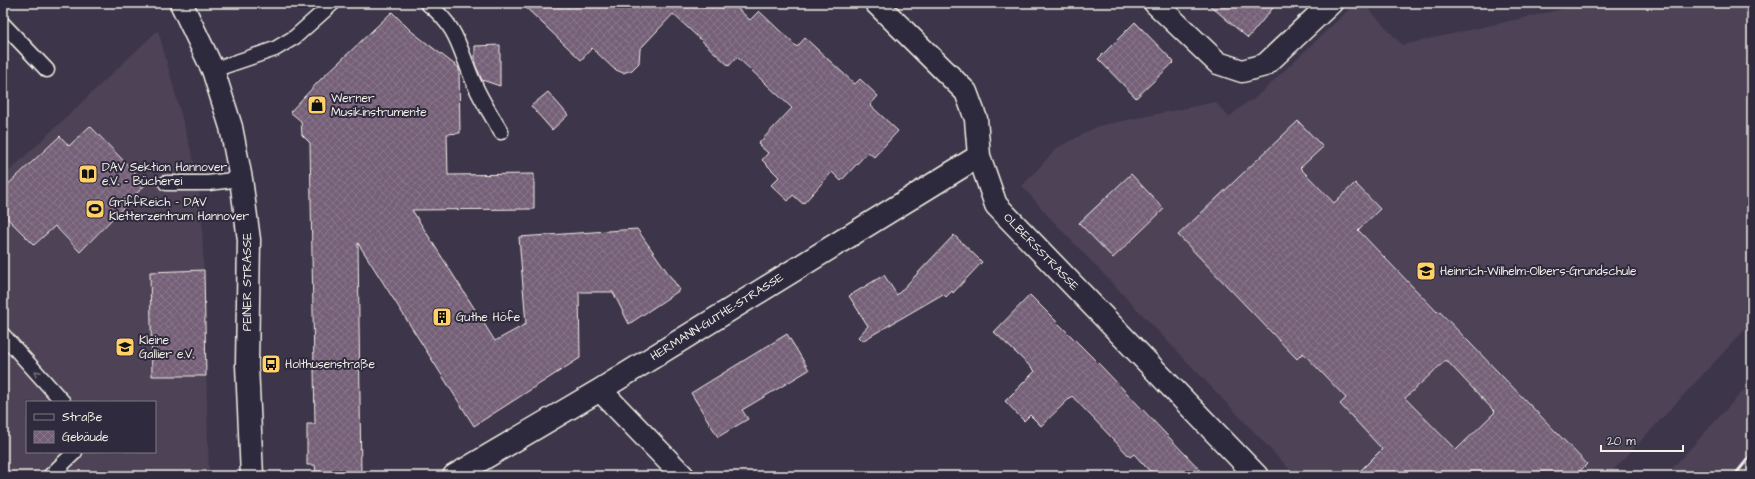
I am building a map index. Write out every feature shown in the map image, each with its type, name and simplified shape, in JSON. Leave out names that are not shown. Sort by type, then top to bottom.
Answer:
[{"type":"street","name":"PEINER STRASSE","points":[[180,3],[213,70],[231,127],[241,179],[249,240],[247,364],[252,476]]},
{"type":"street","name":"OLBERSSTRASSE","points":[[876,3],[966,92],[976,119],[978,156],[996,205],[1257,476]]},
{"type":"street","points":[[1155,3],[1218,63],[1242,71],[1265,65],[1331,3]]},
{"type":"street","name":"HERMANN-GUTHE-STRASSE","points":[[454,476],[600,390],[978,156]]},
{"type":"street","points":[[600,390],[683,476]]},
{"type":"lane","points":[[213,70],[275,49],[296,37],[333,3]]},
{"type":"lane","points":[[427,3],[448,23],[455,33],[474,84],[501,132]]},
{"type":"lane","points":[[3,24],[47,70]]},
{"type":"lane","points":[[166,183],[208,183],[241,179]]},
{"type":"lane","points":[[3,335],[62,401]]},
{"type":"lane","points":[[50,476],[74,453]]},
{"type":"shaded area","name":"Heinrich-Wilhelm-Olbers-Grundschule","points":[[1356,3],[1363,3],[1402,45],[1590,3],[1752,3],[1752,322],[1608,476],[1296,476],[1051,219],[1022,186],[1057,148],[1098,126],[1215,102],[1229,117],[1247,102],[1253,100]]},
{"type":"shaded area","points":[[158,30],[197,173],[202,217],[209,476],[3,476],[3,177]]},
{"type":"shaded area","points":[[1752,381],[1752,476],[1665,476]]},
{"type":"building","points":[[521,3],[732,3],[750,20],[759,11],[797,47],[805,38],[855,84],[860,79],[878,96],[870,105],[898,131],[874,157],[868,152],[841,181],[832,172],[803,204],[793,195],[788,201],[771,185],[779,177],[762,160],[768,153],[758,144],[792,108],[737,57],[729,66],[673,14],[640,49],[639,63],[632,70],[623,73],[614,69],[592,48],[581,60]]},
{"type":"building","points":[[1207,3],[1277,3],[1248,38]]},
{"type":"building","points":[[392,12],[411,31],[459,68],[460,133],[447,134],[448,175],[534,174],[534,209],[412,210],[495,341],[526,324],[519,237],[637,229],[680,290],[629,324],[613,292],[579,292],[580,358],[474,426],[358,243],[361,476],[316,476],[315,465],[307,465],[307,424],[315,424],[310,143],[302,135],[301,121],[290,112],[320,80]]},
{"type":"building","points":[[1135,22],[1174,62],[1136,98],[1098,59]]},
{"type":"building","points":[[500,45],[500,86],[482,80],[475,64],[475,46]]},
{"type":"building","points":[[548,92],[568,115],[552,130],[531,106]]},
{"type":"building","points":[[1298,121],[1323,147],[1300,168],[1334,203],[1355,183],[1380,209],[1358,230],[1437,312],[1439,311],[1587,464],[1575,476],[1355,476],[1382,449],[1340,404],[1346,398],[1303,353],[1297,359],[1178,235]],"holes":[[[1446,360],[1495,412],[1456,450],[1405,398]]]},
{"type":"building","name":"GriffReich - DAV Kletterzentrum Hannover","points":[[90,126],[146,184],[80,252],[55,226],[34,245],[3,214],[3,189],[60,136],[69,146]]},
{"type":"building","points":[[1131,174],[1164,209],[1113,258],[1079,223]]},
{"type":"building","points":[[954,235],[982,262],[953,293],[952,291],[946,297],[943,294],[862,341],[858,337],[868,326],[849,296],[884,275],[897,295]]},
{"type":"building","points":[[204,270],[206,376],[152,376],[150,272]]},
{"type":"building","points":[[1030,295],[1100,365],[1206,476],[1154,476],[1134,454],[1130,457],[1072,396],[1041,426],[1030,415],[1024,421],[1005,401],[1035,371],[994,332]]},
{"type":"building","points":[[787,334],[809,370],[742,410],[748,419],[718,437],[691,393]]},
{"type":"railway","points":[[1734,476],[1752,454]]},
{"type":"place","name":"Werner Musikinstrumente","points":[[317,105]]},
{"type":"place","name":"DAV Sektion Hannover e.V. - Bücherei","points":[[88,174]]},
{"type":"place","name":"GriffReich - DAV Kletterzentrum Hannover","points":[[95,209]]},
{"type":"place","name":"Heinrich-Wilhelm-Olbers-Grundschule","points":[[1426,271]]},
{"type":"place","name":"Guthe Höfe","points":[[442,317]]},
{"type":"place","name":"Kleine Gallier e.V.","points":[[125,347]]},
{"type":"place","name":"Holthusenstraße","points":[[271,364]]}]
